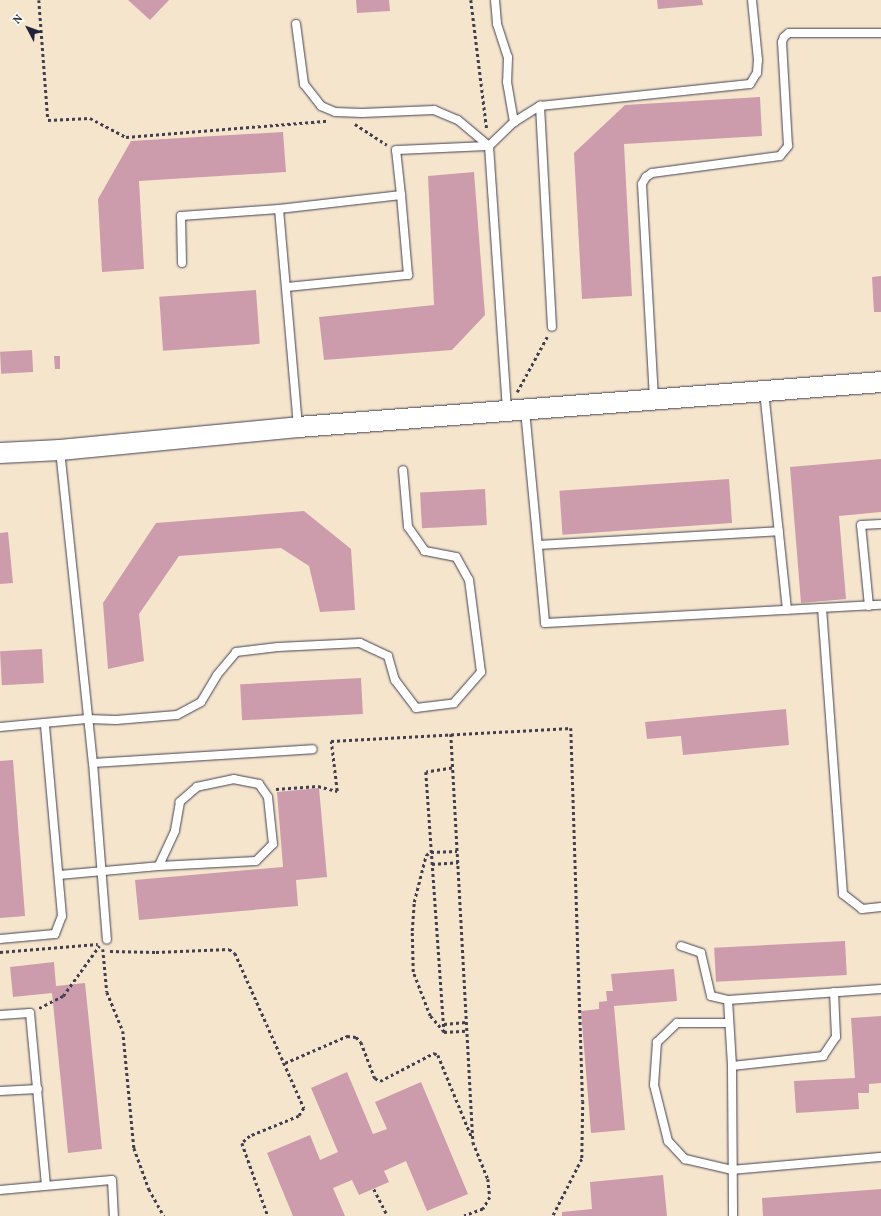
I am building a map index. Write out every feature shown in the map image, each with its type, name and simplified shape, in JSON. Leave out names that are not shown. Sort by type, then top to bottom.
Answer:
[{"type":"street","points":[[0,452],[60,450],[298,427],[881,382]]},
{"type":"lane","points":[[495,0],[497,24],[508,57],[507,82],[514,122]]},
{"type":"lane","points":[[287,286],[408,275],[396,150],[489,146],[514,122],[540,106],[750,84],[757,73],[758,60],[752,0]]},
{"type":"lane","points":[[296,24],[304,84],[321,106],[335,112],[362,113],[434,110],[458,120],[489,146],[516,410],[538,545],[545,623],[881,605]]},
{"type":"lane","points":[[654,400],[642,184],[646,177],[652,173],[780,156],[785,153],[788,146],[782,42],[784,37],[789,33],[881,33]]},
{"type":"lane","points":[[540,106],[552,327]]},
{"type":"lane","points":[[182,263],[181,216],[279,209],[401,194]]},
{"type":"lane","points":[[279,209],[287,286],[298,427]]},
{"type":"lane","points":[[764,391],[788,610]]},
{"type":"lane","points":[[60,450],[104,872],[104,941]]},
{"type":"lane","points":[[0,727],[87,719],[116,720],[177,715],[201,702],[217,675],[236,652],[352,643],[360,643],[388,656],[395,680],[416,708],[454,703],[481,672],[469,580],[456,557],[425,551],[408,527],[403,470]]},
{"type":"lane","points":[[869,606],[861,525],[881,524]]},
{"type":"lane","points":[[538,545],[779,531]]},
{"type":"lane","points":[[822,608],[843,894],[862,909],[881,906]]},
{"type":"lane","points":[[0,939],[55,934],[62,916],[45,724]]},
{"type":"lane","points":[[93,763],[313,749]]},
{"type":"lane","points":[[59,875],[159,866],[256,861],[274,844],[268,797],[259,784],[234,779],[197,787],[180,802],[175,831],[159,866]]},
{"type":"lane","points":[[681,946],[701,953],[711,996],[728,1000],[881,989]]},
{"type":"lane","points":[[732,1066],[823,1056],[836,1037],[834,992]]},
{"type":"lane","points":[[728,1000],[732,1066],[733,1216]]},
{"type":"lane","points":[[0,1015],[30,1013],[46,1185]]},
{"type":"lane","points":[[729,1023],[678,1023],[657,1042],[654,1085],[668,1141],[685,1159],[732,1170],[881,1157]]},
{"type":"lane","points":[[0,1091],[38,1089]]},
{"type":"lane","points":[[0,1190],[112,1180],[114,1216]]},
{"type":"path","points":[[38,0],[48,120],[90,118],[126,137],[332,121]]},
{"type":"path","points":[[471,0],[489,146]]},
{"type":"path","points":[[348,120],[396,150]]},
{"type":"path","points":[[516,410],[552,327]]},
{"type":"path","points":[[276,796],[276,789],[318,786],[337,791],[331,741],[571,728],[583,1101],[582,1159],[552,1216]]},
{"type":"path","points":[[451,734],[473,1142]]},
{"type":"path","points":[[444,1032],[426,772],[452,768]]},
{"type":"path","points":[[444,1032],[430,1016],[413,972],[414,902],[426,855],[431,852],[457,851]]},
{"type":"path","points":[[432,864],[458,862]]},
{"type":"path","points":[[104,941],[103,950],[107,992],[123,1031],[134,1148],[149,1189],[164,1216]]},
{"type":"path","points":[[0,952],[104,941]]},
{"type":"path","points":[[36,1008],[43,1008],[63,996],[104,941]]},
{"type":"path","points":[[103,950],[156,952],[229,949],[236,953],[304,1108],[299,1116],[250,1136],[242,1143],[268,1216]]},
{"type":"path","points":[[444,1024],[466,1022]]},
{"type":"path","points":[[444,1032],[466,1031]]},
{"type":"path","points":[[285,1063],[347,1036],[356,1037],[361,1042],[375,1078],[380,1080],[434,1053],[438,1056],[488,1179],[490,1197],[484,1209],[464,1216]]},
{"type":"path","points":[[374,1188],[388,1216]]},
{"type":"building","points":[[128,0],[169,0],[150,20]]},
{"type":"building","points":[[356,0],[389,0],[390,11],[357,13]]},
{"type":"building","points":[[657,0],[702,0],[703,5],[658,9]]},
{"type":"building","points":[[760,97],[762,136],[624,144],[632,296],[582,299],[574,153],[625,105]]},
{"type":"building","points":[[283,132],[286,172],[139,181],[144,269],[102,272],[98,199],[131,141]]},
{"type":"building","points":[[474,172],[485,315],[452,350],[324,360],[319,317],[434,305],[428,176]]},
{"type":"building","points":[[881,276],[881,312],[874,312],[872,277]]},
{"type":"building","points":[[256,290],[260,344],[163,351],[159,297]]},
{"type":"building","points":[[32,350],[33,372],[1,374],[0,352]]},
{"type":"building","points":[[54,356],[60,356],[60,369],[55,369]]},
{"type":"building","points":[[881,459],[881,512],[839,516],[846,599],[801,603],[790,467]]},
{"type":"building","points":[[729,479],[732,523],[562,535],[559,491]]},
{"type":"building","points":[[485,489],[487,525],[422,528],[420,492]]},
{"type":"building","points":[[304,511],[351,549],[355,610],[320,612],[309,566],[281,548],[179,556],[139,614],[144,661],[108,669],[103,603],[156,523]]},
{"type":"building","points":[[8,532],[13,583],[0,584],[0,533]]},
{"type":"building","points":[[42,649],[44,683],[2,685],[0,651]]},
{"type":"building","points":[[361,678],[363,714],[242,720],[240,684]]},
{"type":"building","points":[[786,709],[789,745],[683,755],[681,736],[647,739],[645,722]]},
{"type":"building","points":[[13,760],[25,916],[0,918],[0,761]]},
{"type":"building","points":[[319,788],[327,877],[296,880],[298,906],[139,920],[135,880],[283,867],[277,792]]},
{"type":"building","points":[[845,941],[847,975],[716,982],[714,948]]},
{"type":"building","points":[[54,962],[56,986],[85,983],[102,1149],[68,1153],[52,993],[13,997],[10,967]]},
{"type":"building","points":[[674,969],[677,1001],[614,1006],[625,1130],[591,1133],[581,1011],[599,1009],[599,1002],[607,1001],[606,991],[613,991],[611,974]]},
{"type":"building","points":[[881,1016],[881,1083],[869,1084],[869,1093],[858,1093],[859,1109],[796,1113],[794,1081],[855,1078],[851,1018]]},
{"type":"building","points":[[347,1072],[373,1134],[387,1129],[375,1102],[421,1082],[468,1194],[427,1211],[406,1161],[384,1171],[389,1182],[359,1195],[352,1180],[333,1188],[345,1216],[293,1216],[267,1153],[310,1135],[320,1160],[338,1152],[311,1088]]},
{"type":"building","points":[[663,1175],[667,1216],[562,1216],[562,1212],[592,1209],[590,1182]]},
{"type":"building","points":[[881,1189],[881,1216],[763,1216],[762,1198]]}]
